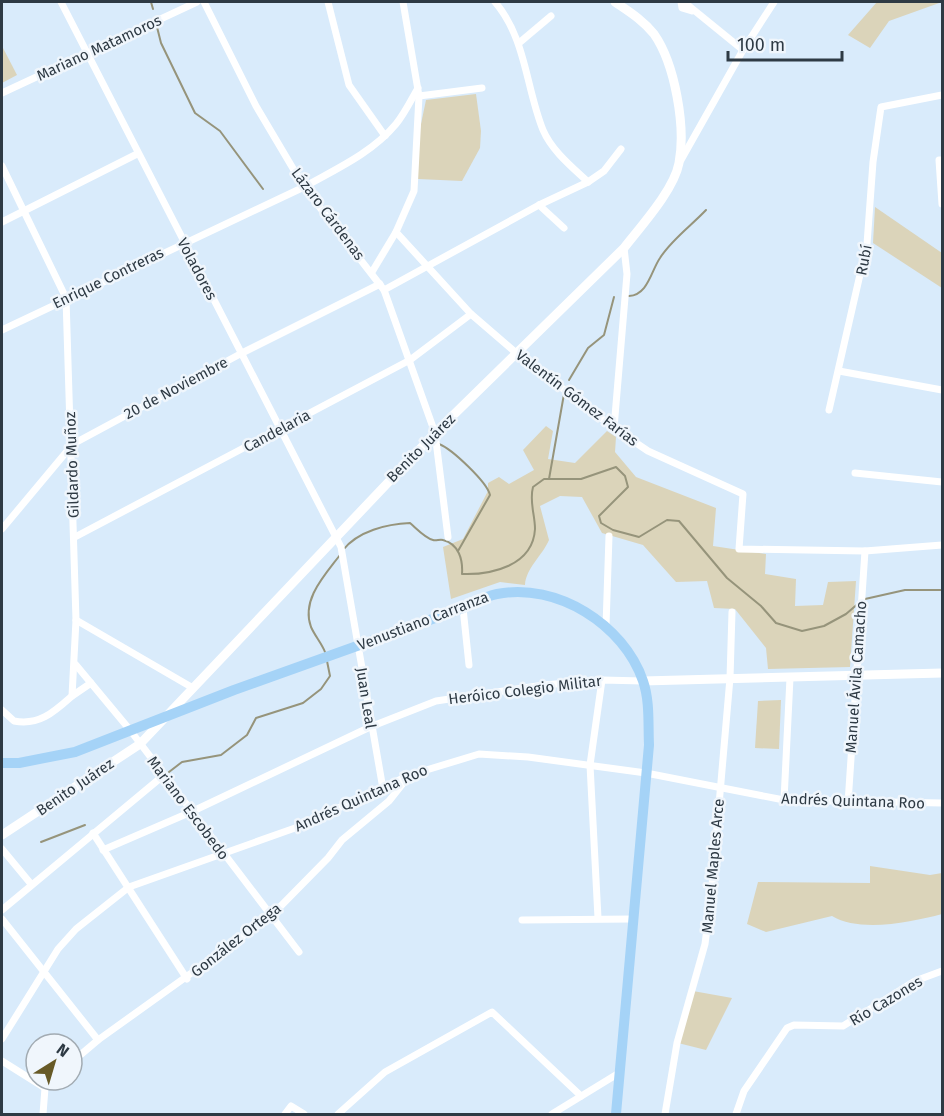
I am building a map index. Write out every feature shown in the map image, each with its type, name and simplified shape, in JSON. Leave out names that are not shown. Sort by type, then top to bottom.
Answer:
[{"type":"main road","name":"Venustiano Carranza","points":[[2,763],[19,763],[75,752],[358,645],[464,608],[496,594],[517,592],[538,594],[589,613],[606,626],[629,651],[643,681],[648,715],[646,773],[616,1114]]},
{"type":"street","name":"Voladores","points":[[61,2],[137,154],[336,536]]},
{"type":"street","name":"Mariano Matamoros","points":[[2,93],[197,2]]},
{"type":"street","name":"Lázaro Cárdenas","points":[[204,2],[256,106],[304,187],[382,287],[435,433],[448,537]]},
{"type":"street","points":[[328,2],[349,85],[385,136]]},
{"type":"street","points":[[372,272],[396,232],[414,191],[418,92],[403,2]]},
{"type":"street","points":[[495,2],[503,10],[519,43],[543,131],[553,148],[588,182]]},
{"type":"street","points":[[615,2],[642,21],[654,34],[669,65],[677,101],[679,164]]},
{"type":"street","points":[[682,2],[690,4],[692,10],[743,50]]},
{"type":"street","name":"Benito Juárez","points":[[2,835],[140,744],[435,433],[515,352],[624,248],[656,205],[743,50],[774,2]]},
{"type":"street","points":[[519,43],[551,16]]},
{"type":"street","points":[[418,92],[482,88]]},
{"type":"street","name":"Enrique Contreras","points":[[3,326],[304,187],[358,156],[385,136],[398,122],[418,92]]},
{"type":"street","name":"Rubí","points":[[829,410],[867,244],[873,198],[873,162],[881,107],[942,95]]},
{"type":"street","name":"20 de Noviembre","points":[[2,529],[72,444],[242,353],[428,265],[539,205],[588,182],[604,171],[621,149]]},
{"type":"street","points":[[2,222],[137,154]]},
{"type":"street","points":[[941,160],[942,204]]},
{"type":"street","name":"Gildardo Muñoz","points":[[2,166],[66,298],[75,537],[76,620],[72,696]]},
{"type":"street","points":[[539,205],[564,228]]},
{"type":"street","name":"Valentín Gómez Farías","points":[[396,232],[471,314],[515,352],[614,428],[648,451],[743,494],[739,549],[865,551]]},
{"type":"street","points":[[614,428],[627,274],[624,248]]},
{"type":"street","name":"Candelaria","points":[[75,537],[410,360],[471,314]]},
{"type":"street","points":[[839,371],[942,390]]},
{"type":"street","points":[[855,473],[942,482]]},
{"type":"street","name":"Juan Leal","points":[[336,536],[341,548],[370,727],[383,789]]},
{"type":"street","points":[[606,626],[609,536]]},
{"type":"street","points":[[865,551],[942,545]]},
{"type":"street","name":"Manuel Ávila Camacho","points":[[848,803],[865,551]]},
{"type":"street","points":[[464,608],[469,665]]},
{"type":"street","name":"Manuel Maples Arce","points":[[665,1114],[677,1043],[705,944],[730,678],[732,612]]},
{"type":"street","points":[[76,620],[193,688],[198,699],[204,703]]},
{"type":"street","name":"Mariano Escobedo","points":[[75,665],[130,730],[222,854],[299,952]]},
{"type":"street","name":"Heróico Colegio Militar","points":[[103,850],[191,812],[370,727],[436,701],[473,694],[602,680],[790,678],[942,673]]},
{"type":"street","points":[[784,800],[790,678]]},
{"type":"street","points":[[598,918],[590,765],[602,680]]},
{"type":"street","points":[[2,710],[14,721],[40,720],[48,717],[91,683]]},
{"type":"street","name":"Andrés Quintana Roo","points":[[2,1039],[43,971],[76,929],[129,887],[295,828],[410,775],[479,754],[646,773],[784,800],[942,803]]},
{"type":"street","name":"González Ortega","points":[[84,1052],[271,916],[328,858],[342,840],[389,801],[410,775]]},
{"type":"street","points":[[2,910],[164,776]]},
{"type":"street","points":[[93,833],[187,979]]},
{"type":"street","points":[[2,849],[31,884]]},
{"type":"street","points":[[2,919],[98,1040]]},
{"type":"street","points":[[522,920],[632,919]]},
{"type":"street","name":"Río Cazones","points":[[736,1114],[744,1090],[787,1028],[794,1025],[843,1026],[915,981],[942,971]]},
{"type":"street","points":[[338,1114],[385,1072],[492,1012],[581,1096]]},
{"type":"street","points":[[2,1061],[24,1075]]},
{"type":"street","points":[[552,1114],[619,1073]]},
{"type":"street","points":[[43,1114],[45,1092]]},
{"type":"street","points":[[285,1114],[291,1106],[304,1114]]},
{"type":"shaded area","points":[[877,2],[942,2],[889,21],[870,48],[848,35]]},
{"type":"shaded area","points":[[2,46],[17,75],[2,83]]},
{"type":"shaded area","points":[[476,94],[481,131],[480,148],[462,181],[418,179],[416,148],[426,100]]},
{"type":"shaded area","points":[[875,207],[942,253],[942,288],[873,243]]},
{"type":"shaded area","points":[[546,426],[553,431],[548,459],[575,463],[607,431],[616,437],[615,452],[636,477],[716,508],[713,546],[766,554],[765,574],[796,579],[795,606],[823,605],[828,582],[856,581],[850,667],[768,669],[766,648],[735,609],[714,608],[707,581],[676,582],[643,545],[602,533],[582,497],[560,496],[540,506],[549,540],[528,573],[525,585],[500,582],[451,599],[443,547],[463,539],[488,491],[488,483],[499,477],[509,484],[534,470],[523,450]]},
{"type":"shaded area","points":[[781,700],[779,749],[755,748],[758,701]]},
{"type":"shaded area","points":[[870,866],[930,875],[942,873],[942,914],[901,923],[871,925],[844,921],[832,916],[766,932],[747,924],[758,882],[870,883]]},
{"type":"shaded area","points":[[693,991],[732,998],[706,1050],[678,1043]]},
{"type":"waterway","points":[[151,2],[153,9]]},
{"type":"waterway","points":[[157,27],[161,43],[195,113],[220,131],[263,189]]},
{"type":"waterway","points":[[629,296],[635,295],[645,287],[665,251],[706,210]]},
{"type":"waterway","points":[[569,380],[588,348],[604,335],[614,297]]},
{"type":"waterway","points":[[549,479],[564,394]]},
{"type":"waterway","points":[[439,444],[468,466],[483,482],[490,495],[458,551]]},
{"type":"waterway","points":[[343,550],[349,543],[365,533],[392,525],[410,523],[430,539],[443,540],[453,545],[461,558],[462,574],[497,570],[519,560],[527,552],[532,542],[535,529],[533,487],[544,479],[581,479],[616,467],[625,476],[628,487],[599,516],[601,523],[613,530],[639,537],[667,520],[679,521],[727,578],[761,606],[776,623],[802,631],[824,626],[846,614],[860,602]]},
{"type":"waterway","points":[[325,652],[311,627],[309,607],[316,589],[340,555]]},
{"type":"waterway","points":[[865,599],[905,590],[942,590]]},
{"type":"waterway","points":[[169,772],[182,762],[221,755],[247,735],[256,718],[303,703],[321,689],[330,676],[327,661]]},
{"type":"waterway","points":[[41,842],[85,825]]}]
